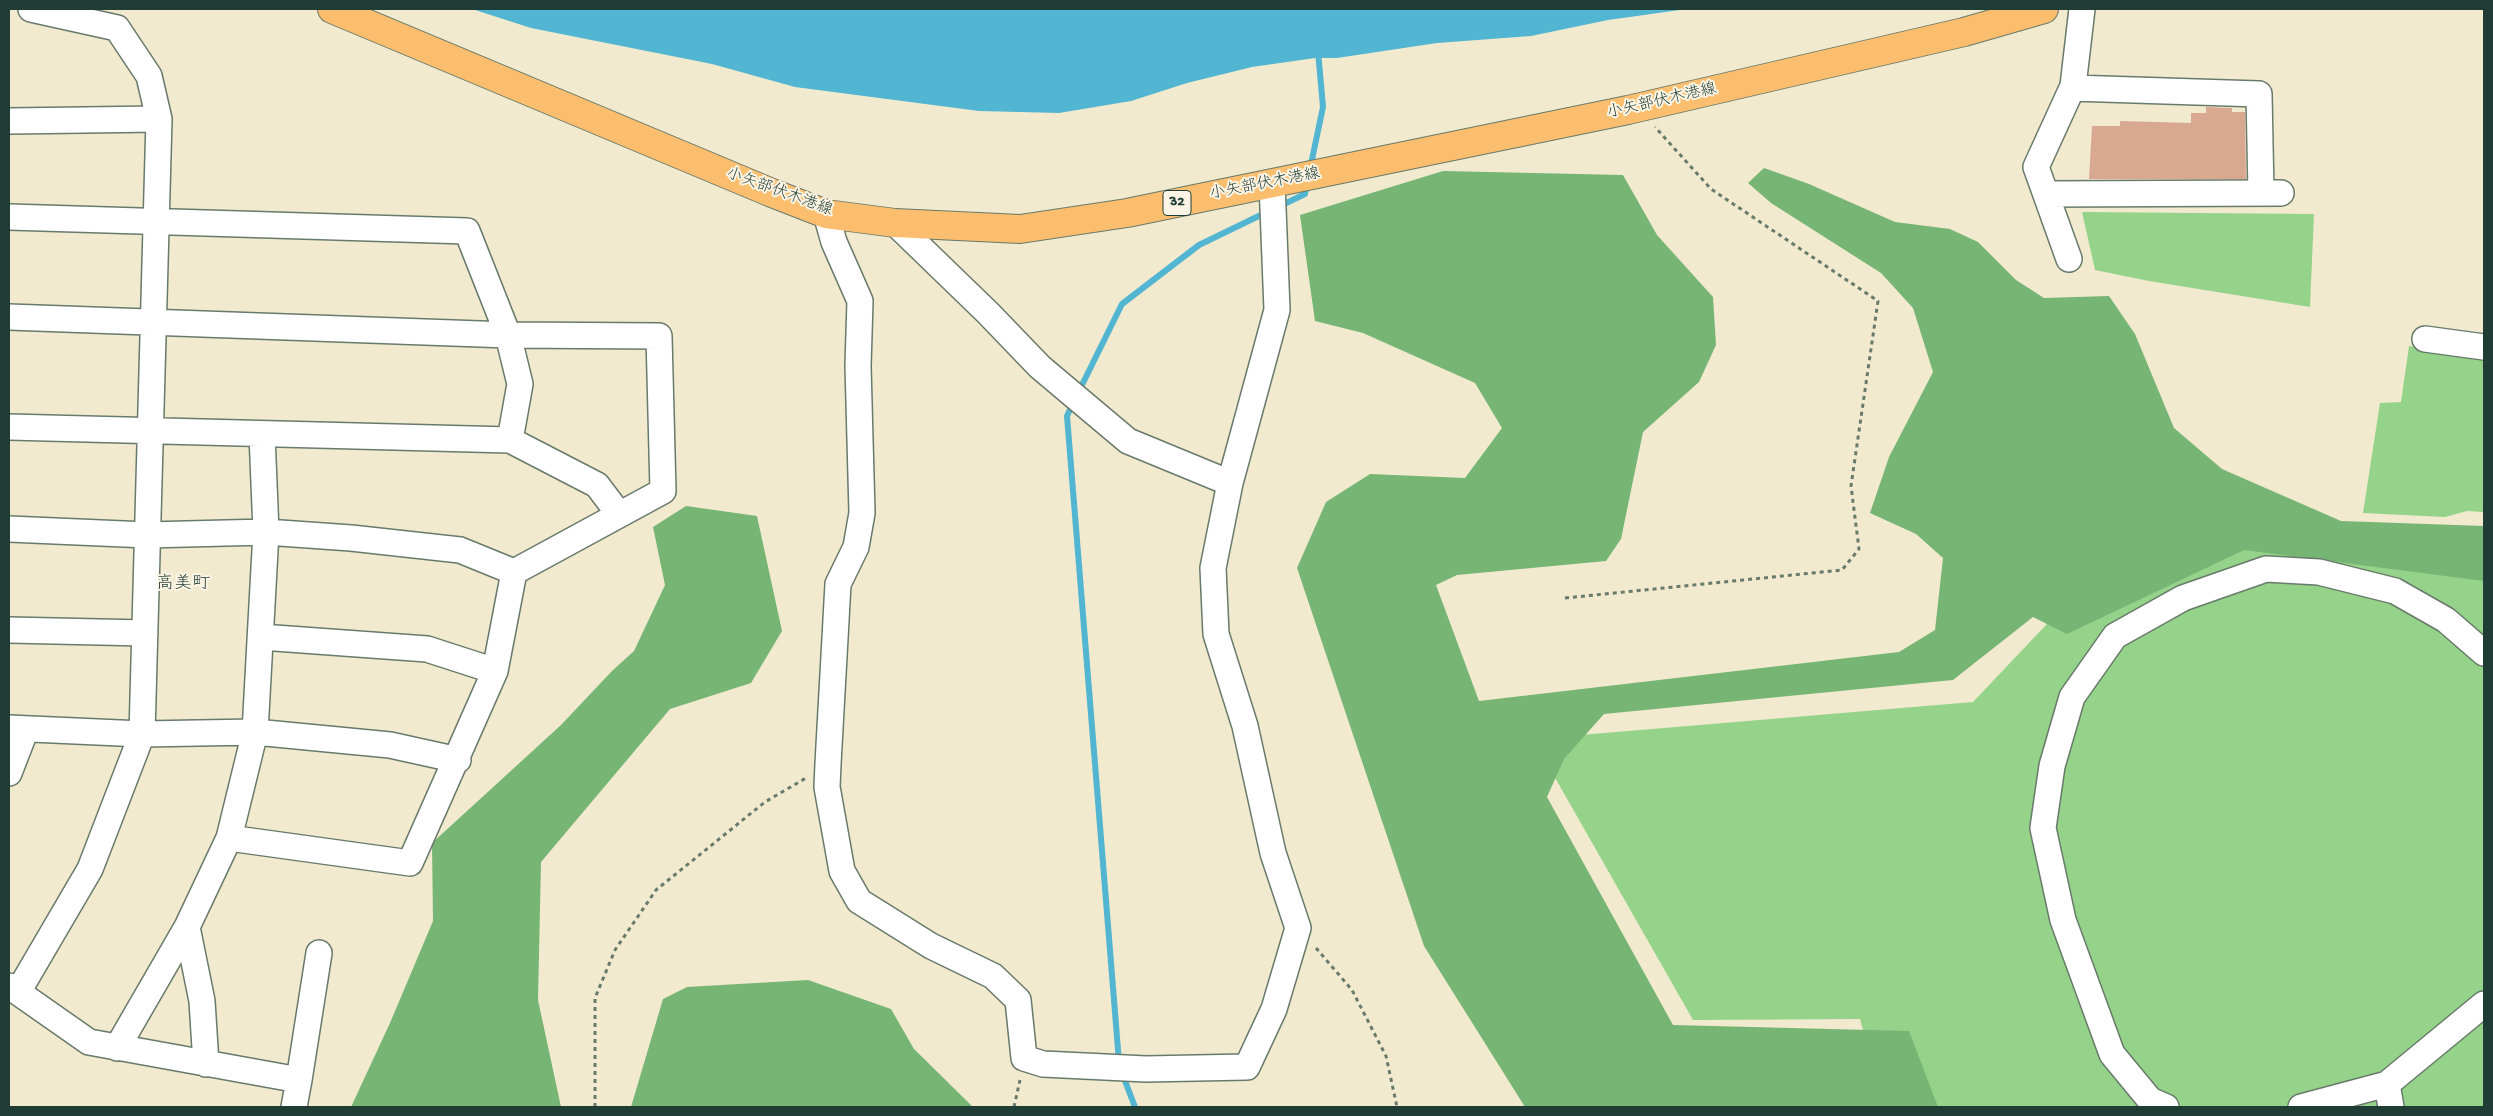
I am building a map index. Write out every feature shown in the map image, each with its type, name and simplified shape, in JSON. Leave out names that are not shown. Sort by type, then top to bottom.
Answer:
[{"type":"main road","name":"小矢部伏木港線","points":[[332,9],[754,186],[826,214],[895,223],[1020,229],[1127,213],[1638,108],[1964,32],[2044,9]]},
{"type":"street","points":[[31,9],[117,28],[149,76],[159,119],[142,734],[90,869],[14,989],[89,1042],[299,1080]]},
{"type":"street","points":[[2069,259],[2036,167],[2072,88],[2082,9]]},
{"type":"street","points":[[2046,194],[2271,193],[2259,94],[2072,88]]},
{"type":"street","points":[[9,121],[159,119]]},
{"type":"street","points":[[826,214],[834,242],[860,301],[858,366],[862,513],[856,547],[838,584],[827,787],[842,871],[859,901],[931,946],[993,976],[1018,1000],[1024,1058],[1043,1064],[1146,1069],[1247,1067],[1274,1009],[1298,928],[1273,853],[1245,726],[1216,634],[1213,568],[1230,483],[1277,310],[1272,184]]},
{"type":"street","points":[[9,217],[467,231],[508,335],[520,384],[510,440]]},
{"type":"street","points":[[895,223],[988,312],[1040,368],[1128,440],[1230,483]]},
{"type":"street","points":[[9,317],[153,324],[508,335],[658,336],[663,491],[514,572]]},
{"type":"street","points":[[2425,339],[2484,346]]},
{"type":"street","points":[[9,427],[510,440],[597,485],[619,514]]},
{"type":"street","points":[[118,1048],[187,927],[229,838],[255,732],[266,532],[262,435]]},
{"type":"street","points":[[9,529],[147,535],[266,532],[460,550],[514,572]]},
{"type":"street","points":[[2166,1107],[2150,1100],[2112,1054],[2063,920],[2043,828],[2052,766],[2072,697],[2099,658],[2115,636],[2183,598],[2266,569],[2320,572],[2395,591],[2446,620],[2484,654]]},
{"type":"street","points":[[229,838],[410,862],[458,760],[496,671],[514,572]]},
{"type":"street","points":[[9,630],[145,633]]},
{"type":"street","points":[[261,637],[427,649],[496,671]]},
{"type":"street","points":[[9,773],[17,728],[142,734],[255,732],[390,745],[458,760]]},
{"type":"street","points":[[187,927],[202,1001],[206,1064]]},
{"type":"street","points":[[294,1107],[319,953]]},
{"type":"street","points":[[2301,1107],[2389,1096],[2484,1004]]},
{"type":"path","points":[[1565,598],[1842,570],[1859,548],[1851,486],[1878,301],[1711,189],[1638,108]]},
{"type":"path","points":[[595,1107],[595,998],[615,950],[651,897],[656,890],[765,802],[828,764]]},
{"type":"path","points":[[1298,928],[1352,990],[1386,1056],[1397,1107]]},
{"type":"green space","points":[[1764,168],[1809,184],[1895,222],[1950,229],[1978,242],[2016,280],[2044,298],[2109,296],[2135,334],[2174,428],[2222,469],[2341,521],[2484,526],[2484,581],[2244,550],[2067,634],[2033,617],[1953,680],[1604,714],[1564,759],[1547,797],[1673,1025],[1909,1031],[1938,1107],[1525,1107],[1424,946],[1297,568],[1326,502],[1370,474],[1465,478],[1502,428],[1475,383],[1363,333],[1315,321],[1300,215],[1443,171],[1623,175],[1657,235],[1713,297],[1716,345],[1699,382],[1643,432],[1621,539],[1606,561],[1457,575],[1436,585],[1479,701],[1899,652],[1935,630],[1943,558],[1916,534],[1870,513],[1889,457],[1933,372],[1913,308],[1881,273],[1771,203],[1748,183]]},
{"type":"green space","points":[[2082,212],[2314,214],[2310,307],[2149,281],[2095,270]]},
{"type":"green space","points":[[2409,346],[2484,355],[2484,512],[2467,511],[2445,517],[2363,513],[2380,403],[2401,402]]},
{"type":"green space","points":[[686,506],[757,516],[782,631],[751,683],[670,709],[541,862],[538,1000],[561,1107],[351,1107],[390,1023],[433,921],[432,843],[561,725],[612,671],[634,651],[665,585],[653,527]]},
{"type":"green space","points":[[2219,529],[2484,560],[2484,1107],[1884,1107],[1860,1019],[1693,1020],[1533,739],[1973,702],[2099,569]]},
{"type":"green space","points":[[808,980],[891,1009],[914,1049],[973,1107],[631,1107],[663,999],[687,987]]},
{"type":"water","points":[[472,9],[1687,9],[1608,20],[1531,36],[1437,43],[1337,58],[1315,58],[1252,67],[1187,83],[1131,101],[1059,113],[979,111],[795,87],[712,64],[531,28]]},
{"type":"building","points":[[2206,107],[2232,108],[2232,112],[2245,112],[2246,179],[2089,179],[2092,126],[2120,126],[2120,121],[2191,123],[2191,113],[2206,113]]},
{"type":"waterway","points":[[1310,169],[1323,107],[1318,51]]},
{"type":"waterway","points":[[1278,207],[1305,194],[1307,184]]},
{"type":"waterway","points":[[1079,391],[1122,304],[1199,245],[1267,212]]},
{"type":"waterway","points":[[1073,403],[1067,416],[1119,1062]]},
{"type":"waterway","points":[[1122,1073],[1135,1107]]},
{"type":"district","name":"高美町","points":[[183,585]]}]
